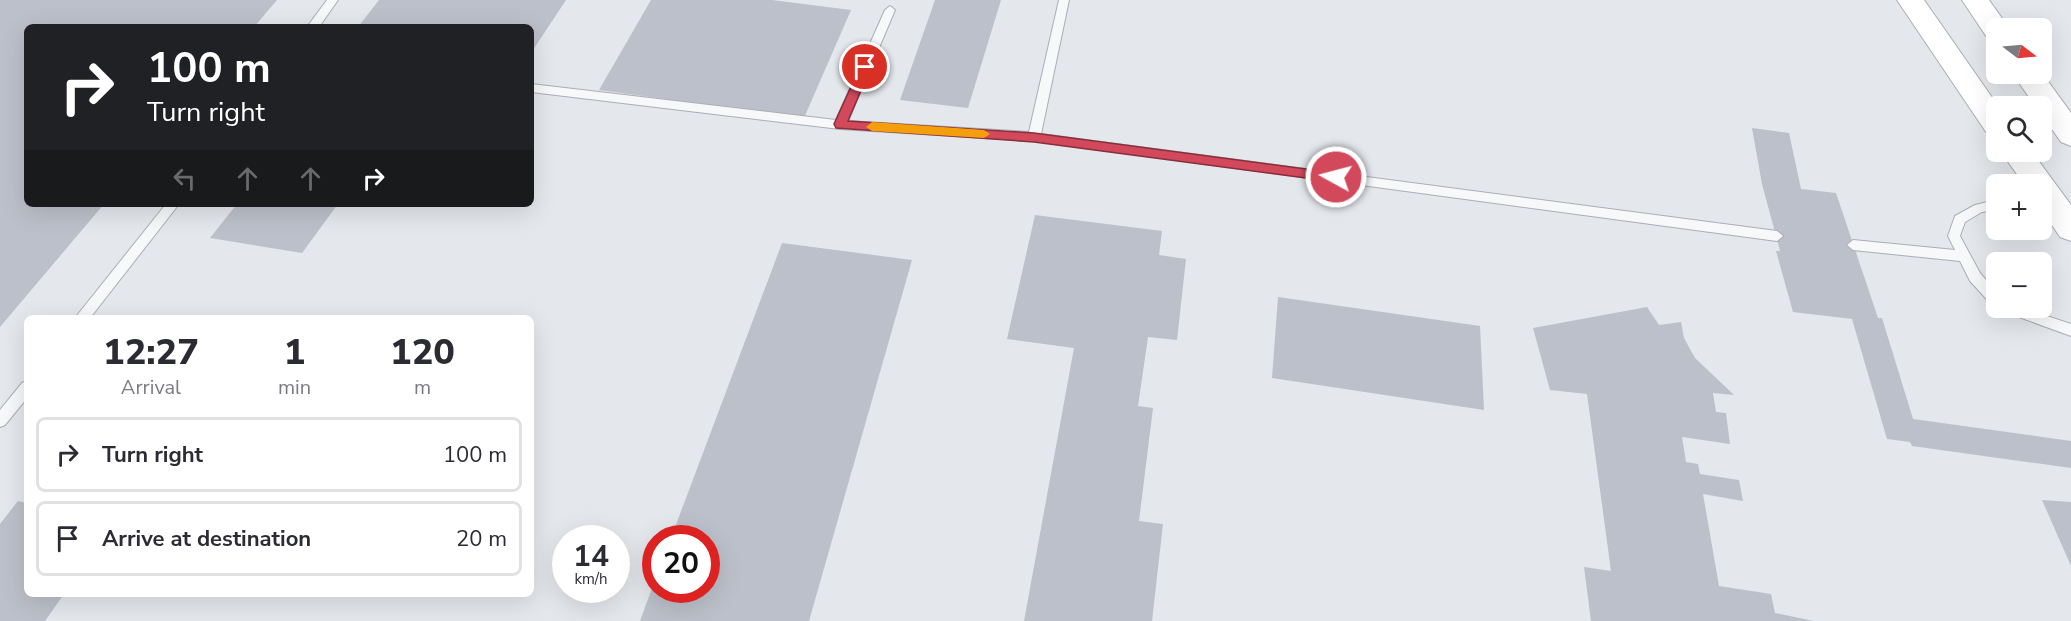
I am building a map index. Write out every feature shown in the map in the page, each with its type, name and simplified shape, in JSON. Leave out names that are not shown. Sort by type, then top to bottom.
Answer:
[{"type":"main road","points":[[1910,0],[1986,112]]},
{"type":"main road","points":[[1928,0],[1964,82]]},
{"type":"main road","points":[[1975,0],[1988,18]]},
{"type":"main road","points":[[2034,84],[2071,135]]},
{"type":"main road","points":[[2052,204],[2071,229]]},
{"type":"lane","points":[[315,24],[333,0]]},
{"type":"lane","points":[[1034,137],[1064,0]]},
{"type":"lane","points":[[840,124],[890,9]]},
{"type":"lane","points":[[534,88],[840,124],[1034,137],[1777,236]]},
{"type":"lane","points":[[84,315],[171,207]]},
{"type":"lane","points":[[1986,207],[1959,219],[1954,236],[1975,278],[1986,290]]},
{"type":"lane","points":[[1853,245],[1963,256]]},
{"type":"lane","points":[[2034,318],[2071,330]]},
{"type":"lane","points":[[0,421],[24,391]]},
{"type":"building","points":[[0,0],[277,0],[257,24],[24,24],[24,207],[101,207],[0,327]]},
{"type":"building","points":[[379,0],[566,0],[534,48],[534,24],[360,24]]},
{"type":"building","points":[[651,0],[772,0],[851,10],[804,118],[599,90]]},
{"type":"building","points":[[935,0],[1001,0],[968,108],[900,100]]},
{"type":"building","points":[[1752,128],[1789,133],[1801,189],[1836,193],[1878,318],[1882,318],[1913,419],[2071,441],[2071,468],[1912,446],[1910,442],[1887,439],[1852,319],[1793,312],[1776,251],[1780,251],[1762,184]]},
{"type":"building","points":[[235,207],[336,207],[302,253],[210,238]]},
{"type":"building","points":[[1035,215],[1162,231],[1159,255],[1186,259],[1177,340],[1148,337],[1138,406],[1153,408],[1139,521],[1163,524],[1152,621],[1024,621],[1074,348],[1007,339]]},
{"type":"building","points":[[782,243],[912,260],[809,621],[640,621],[647,603],[720,603],[720,525],[676,525]]},
{"type":"building","points":[[1278,297],[1480,326],[1484,410],[1272,378]]},
{"type":"building","points":[[1647,307],[1659,325],[1681,322],[1684,338],[1695,358],[1734,395],[1713,393],[1716,412],[1726,413],[1730,444],[1682,437],[1686,462],[1698,464],[1700,474],[1739,480],[1743,501],[1703,494],[1719,586],[1771,594],[1775,613],[1814,621],[1591,621],[1584,567],[1611,571],[1587,394],[1550,390],[1533,328]]},
{"type":"building","points":[[2042,500],[2071,502],[2071,566]]},
{"type":"building","points":[[18,501],[24,502],[24,597],[62,597],[45,621],[0,621],[0,524]]},
{"type":"slow traffic","points":[[872,127],[984,134]]},
{"type":"route","points":[[865,67],[840,124],[1034,137],[1336,177]]}]
